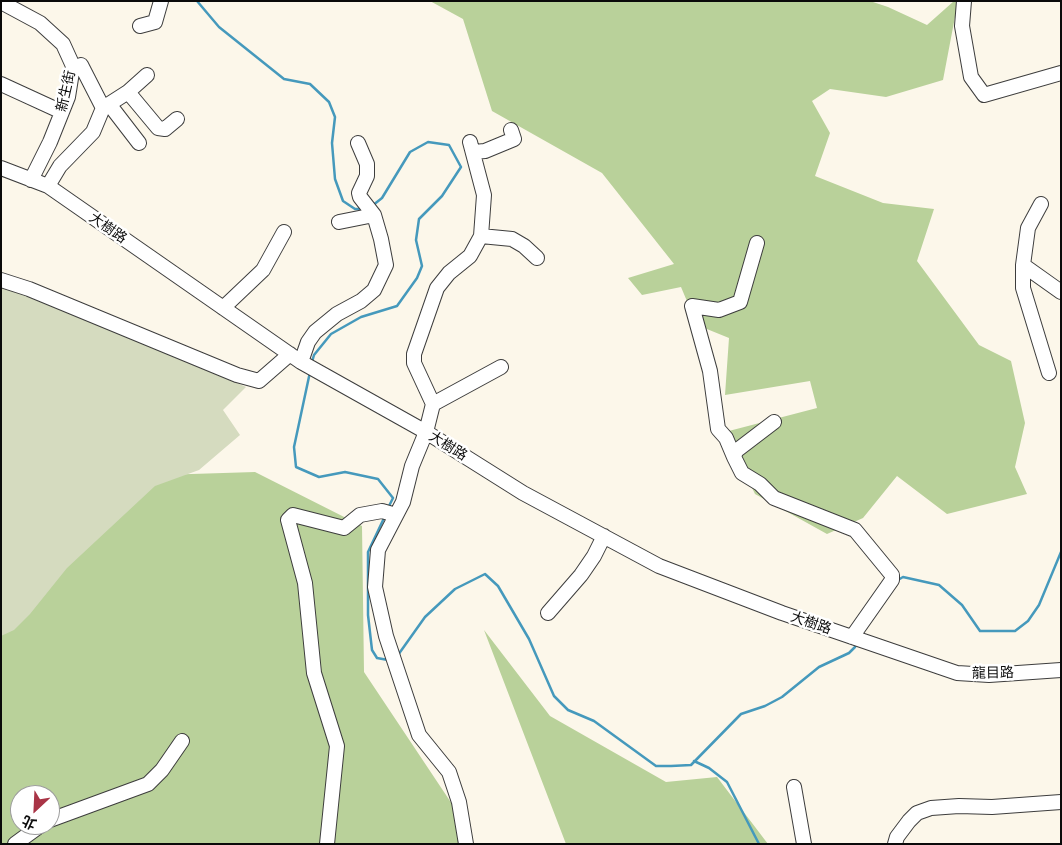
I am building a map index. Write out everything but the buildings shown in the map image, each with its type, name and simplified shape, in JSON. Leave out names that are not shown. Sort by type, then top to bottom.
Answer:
[{"type":"street","points":[[140,26],[155,22],[161,1]]},
{"type":"street","points":[[964,1],[962,26],[971,77],[984,95],[1061,73]]},
{"type":"street","name":"新生街","points":[[14,3],[63,44],[73,66],[68,97],[31,180]]},
{"type":"street","points":[[81,65],[106,106],[139,142]]},
{"type":"street","points":[[48,186],[60,166],[93,132],[106,106],[128,92],[147,76]]},
{"type":"street","points":[[1,84],[62,112]]},
{"type":"street","points":[[128,92],[158,128],[165,129],[177,119]]},
{"type":"street","points":[[466,844],[459,802],[449,772],[419,735],[386,636],[375,587],[378,550],[402,502],[412,466],[426,432],[433,404],[414,363],[414,354],[438,288],[449,273],[470,256],[481,236],[484,195],[472,147],[485,151],[514,139],[511,130]]},
{"type":"street","points":[[1,280],[29,289],[237,375],[259,381],[295,358],[316,332],[337,314],[362,301],[374,290],[381,278],[386,265],[381,239],[374,215],[359,193],[367,176],[367,164],[358,143]]},
{"type":"street","name":"大樹路","points":[[1,168],[48,186],[295,358],[426,432],[523,493],[658,566],[782,613],[927,664]]},
{"type":"street","points":[[1041,204],[1028,228],[1023,288],[1049,373]]},
{"type":"street","points":[[339,222],[374,215]]},
{"type":"street","points":[[224,308],[263,270],[284,232]]},
{"type":"street","points":[[481,236],[512,240],[524,246],[537,258]]},
{"type":"street","points":[[756,243],[740,302],[719,310],[692,306],[710,371],[718,429],[726,438],[742,473],[760,484],[774,498],[855,530],[892,574],[892,580],[852,637]]},
{"type":"street","points":[[1024,264],[1061,292]]},
{"type":"street","points":[[433,404],[502,367]]},
{"type":"street","points":[[734,457],[736,451],[774,422]]},
{"type":"street","points":[[327,844],[337,746],[314,673],[305,584],[288,520],[293,515],[344,528],[360,516],[382,511],[396,515]]},
{"type":"street","points":[[548,613],[581,575],[594,556],[604,536]]},
{"type":"street","name":"龍目路","points":[[927,664],[957,673],[989,675],[1061,670]]},
{"type":"street","points":[[60,816],[148,784],[162,770],[182,741]]},
{"type":"street","points":[[794,787],[804,844]]},
{"type":"street","points":[[895,844],[897,837],[917,813],[931,808],[959,806],[992,807],[1061,802]]},
{"type":"street","points":[[15,844],[27,835]]},
{"type":"green space","points":[[430,1],[870,1],[927,25],[954,1],[958,1],[943,80],[886,97],[830,89],[812,101],[830,133],[815,176],[883,203],[934,209],[917,261],[979,345],[1011,361],[1025,423],[1015,467],[1027,494],[947,514],[897,476],[863,518],[827,534],[755,494],[725,432],[817,408],[810,381],[725,395],[729,338],[697,325],[681,287],[642,295],[628,278],[674,264],[602,173],[492,111],[463,19]]},
{"type":"green space","points":[[1,284],[168,352],[246,387],[223,410],[240,435],[199,470],[155,486],[67,568],[30,614],[14,630],[1,636]]},
{"type":"green space","points":[[255,472],[362,526],[364,672],[456,810],[465,844],[1,844],[1,480]]},
{"type":"green space","points":[[484,630],[550,716],[666,782],[717,777],[768,844],[566,844]]},
{"type":"waterway","points":[[197,1],[219,27],[284,79],[310,84],[329,102],[335,117],[332,143],[335,179],[343,201],[355,209],[362,209]]},
{"type":"waterway","points":[[312,362],[314,355],[331,334],[361,317],[397,306],[417,278],[422,266],[416,240],[419,219],[442,196],[461,167],[449,145],[428,142],[410,152],[382,198],[372,206]]},
{"type":"waterway","points":[[310,372],[294,447],[296,467],[319,477],[345,472],[378,479],[393,498],[388,508]]},
{"type":"waterway","points":[[385,516],[368,552],[368,615],[372,650],[377,658],[388,660]]},
{"type":"waterway","points":[[898,580],[903,577],[939,585],[962,605],[980,631],[1015,631],[1028,621],[1039,605],[1061,552]]},
{"type":"waterway","points":[[398,655],[425,617],[455,589],[485,574],[498,586],[529,639],[554,696],[568,710],[594,721],[656,766],[671,766],[691,765],[741,714],[765,706],[782,697],[819,667],[849,653],[855,647]]},
{"type":"waterway","points":[[694,761],[709,768],[727,782],[759,844]]}]
